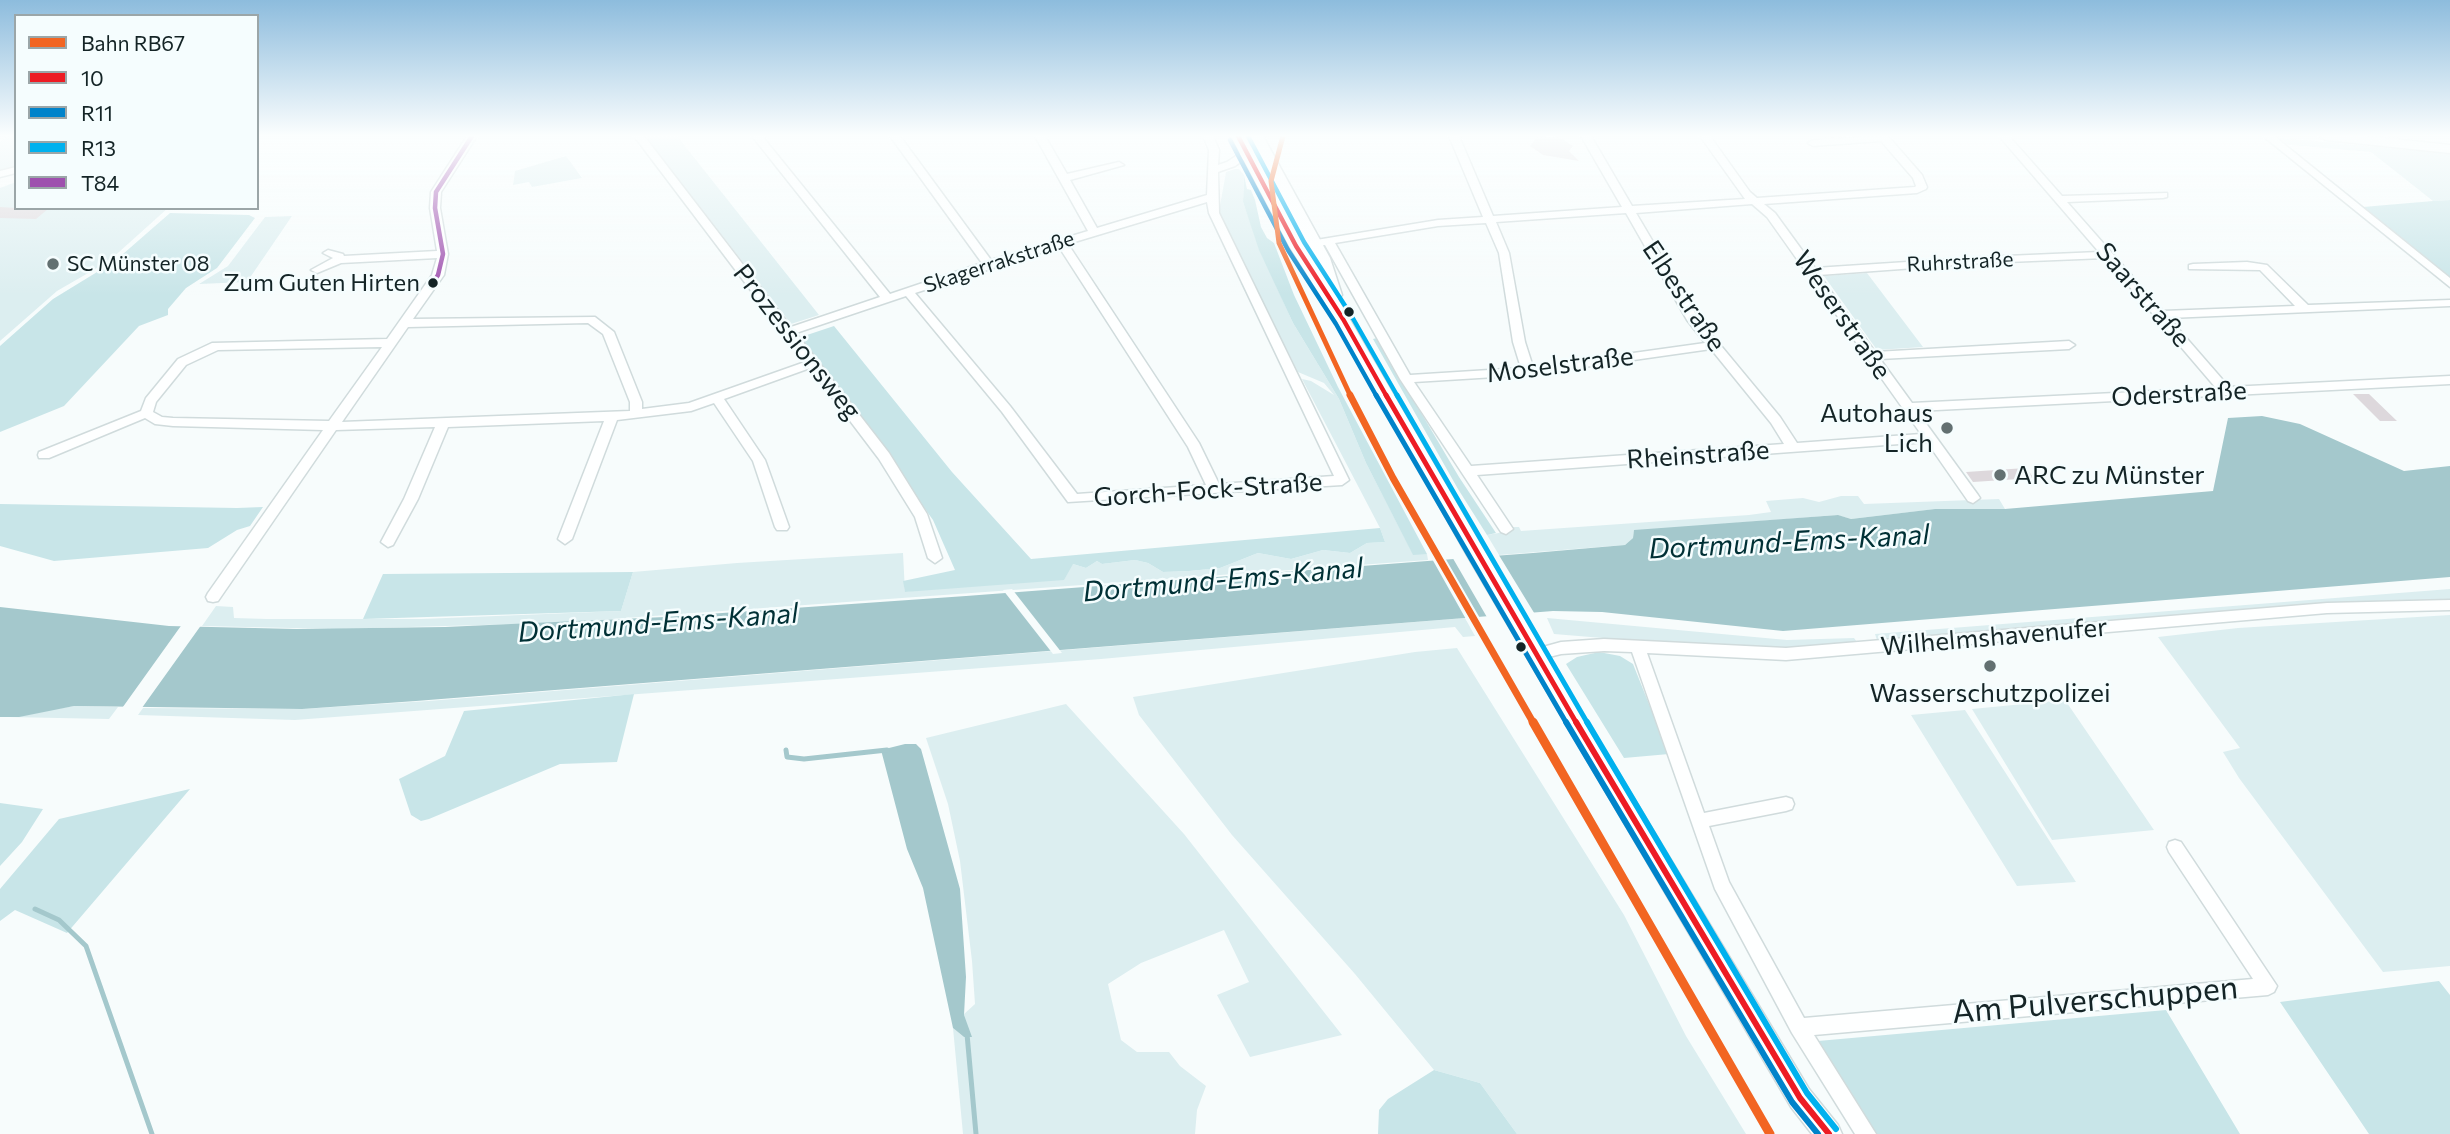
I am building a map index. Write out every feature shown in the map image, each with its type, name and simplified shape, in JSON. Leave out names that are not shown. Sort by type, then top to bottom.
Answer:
[{"type":"main road","points":[[1266,189],[1296,246],[1343,319],[1474,550],[1800,1098],[1815,1134]]},
{"type":"main road","points":[[1288,189],[1321,242],[1322,258],[1343,319]]},
{"type":"main road","points":[[1800,1098],[1829,1134]]},
{"type":"street","points":[[213,597],[438,275],[443,254],[435,208],[438,189]]},
{"type":"street","name":"Prozessionsweg","points":[[679,189],[884,456],[922,517],[935,558]]},
{"type":"street","points":[[799,189],[887,298]]},
{"type":"street","points":[[934,189],[989,264]]},
{"type":"street","points":[[1070,189],[1094,232]]},
{"type":"street","points":[[1212,197],[1213,189]]},
{"type":"street","points":[[1475,189],[1504,253],[1518,342],[1528,371]]},
{"type":"street","name":"Elbestraße","points":[[1618,189],[1673,287],[1714,345],[1776,420],[1794,449]]},
{"type":"street","name":"Weserstraße","points":[[1746,189],[1770,215],[1812,272],[1973,498]]},
{"type":"street","points":[[1296,246],[1438,223],[1919,189]]},
{"type":"street","name":"Saarstraße","points":[[2050,189],[2227,392]]},
{"type":"street","points":[[2333,189],[2450,284]]},
{"type":"street","points":[[2059,199],[2163,195]]},
{"type":"street","name":"Skagerrakstraße","points":[[788,332],[989,264],[1212,197]]},
{"type":"street","name":"Gorch-Fock-Straße","points":[[908,291],[1006,408],[1073,499],[1342,480],[1217,221],[1212,197]]},
{"type":"street","points":[[1061,242],[1194,446],[1215,489]]},
{"type":"street","points":[[1321,242],[1406,379],[1506,529]]},
{"type":"street","points":[[328,253],[339,256],[339,260]]},
{"type":"street","points":[[317,270],[339,260],[443,254]]},
{"type":"street","name":"Ruhrstraße","points":[[1812,272],[1983,260],[2108,255]]},
{"type":"street","points":[[2193,267],[2263,267],[2304,308]]},
{"type":"street","points":[[2160,315],[2450,303]]},
{"type":"street","points":[[407,323],[591,319],[608,332],[636,402],[636,415]]},
{"type":"street","points":[[44,454],[146,413],[150,401],[182,362],[216,346],[392,343]]},
{"type":"street","name":"Moselstraße","points":[[1406,379],[1528,371],[1714,345]]},
{"type":"street","points":[[1871,356],[2070,345]]},
{"type":"street","points":[[146,413],[159,421],[173,422],[334,426],[612,417],[666,412],[718,399],[813,363]]},
{"type":"street","name":"Oderstraße","points":[[1908,407],[2450,380]]},
{"type":"street","points":[[718,399],[759,460],[782,527]]},
{"type":"street","points":[[565,539],[612,417]]},
{"type":"street","points":[[388,542],[411,499],[443,423]]},
{"type":"street","name":"Rheinstraße","points":[[1466,471],[1929,438]]},
{"type":"street","name":"Wilhelmshavenufer","points":[[1537,653],[1561,648],[1637,646],[1786,654],[2328,608],[2450,605]]},
{"type":"street","points":[[1637,646],[1721,884],[1799,1027],[1866,1134]]},
{"type":"street","points":[[1699,821],[1786,804]]},
{"type":"street","name":"Am Pulverschuppen","points":[[1799,1027],[2268,986],[2175,847]]},
{"type":"shaded area","name":"SC Münster 08","points":[[0,189],[14,189],[14,210],[166,210],[109,261],[57,291],[0,341]]},
{"type":"shaded area","points":[[686,189],[719,189],[819,315],[791,324]]},
{"type":"shaded area","points":[[1223,189],[1243,189],[1243,202],[1260,250],[1293,323],[1339,399],[1366,463],[1413,554],[1427,554],[1428,560],[556,623],[336,629],[202,626],[216,606],[233,607],[234,618],[267,619],[421,619],[621,611],[633,572],[737,563],[903,553],[905,592],[1073,564],[1086,568],[1097,561],[1102,564],[1135,560],[1148,563],[1163,572],[1189,571],[1220,568],[1258,553],[1291,559],[1323,550],[1350,553],[1367,543],[1385,542],[1302,379],[1311,381],[1334,395],[1324,383],[1298,372],[1222,222],[1219,211]]},
{"type":"shaded area","points":[[1243,189],[1251,190],[1261,227],[1267,238],[1274,243],[1294,295],[1338,387],[1427,554],[1413,555],[1366,463],[1339,399],[1293,323],[1259,250],[1243,202]]},
{"type":"shaded area","points":[[2418,189],[2450,189],[2450,200],[2433,201]]},
{"type":"shaded area","points":[[2450,200],[2450,277],[2363,207],[2433,201]]},
{"type":"shaded area","points":[[170,213],[249,215],[255,218],[217,268],[186,288],[168,309],[168,315],[139,326],[64,406],[0,432],[0,346],[53,299],[115,261]]},
{"type":"shaded area","points":[[292,216],[247,282],[199,284],[228,266],[265,217]]},
{"type":"shaded area","points":[[1867,273],[1923,347],[1877,350],[1824,276]]},
{"type":"shaded area","points":[[834,326],[952,472],[1031,559],[1380,528],[1385,542],[1367,543],[1350,553],[1323,550],[1291,559],[1258,553],[1220,568],[1189,571],[1163,572],[1148,563],[1135,560],[1102,564],[1097,561],[1086,568],[1073,564],[1064,580],[905,592],[903,581],[955,570],[933,520],[801,337]]},
{"type":"shaded area","points":[[1377,338],[1459,477],[1496,533],[1487,535],[1458,489],[1373,339]]},
{"type":"shaded area","points":[[1841,496],[1858,496],[1864,504],[1999,499],[2005,509],[1936,509],[1851,519],[1837,515],[1634,531],[1633,538],[1625,545],[1499,555],[1487,535],[1510,531],[1509,527],[1519,527],[1521,531],[1749,515],[1771,512],[1766,501],[1803,498],[1819,502]]},
{"type":"shaded area","points":[[0,504],[263,507],[250,526],[237,530],[208,548],[54,561],[0,546]]},
{"type":"shaded area","points":[[633,572],[621,611],[363,619],[383,574]]},
{"type":"shaded area","points":[[2450,589],[2450,600],[2324,604],[1877,640],[1875,634]]},
{"type":"shaded area","points":[[2450,615],[2450,966],[2383,972],[2239,778],[2223,752],[2240,748],[2158,637],[2238,628]]},
{"type":"shaded area","points":[[1465,618],[1475,636],[1463,637],[1455,627],[1101,659],[295,720],[138,715],[143,708],[302,709],[428,701]]},
{"type":"shaded area","points":[[1547,618],[1787,640],[1854,638],[1857,642],[1852,646],[1785,650],[1639,641],[1554,634]]},
{"type":"shaded area","points":[[1457,648],[1624,915],[1686,1036],[1746,1134],[1517,1134],[1480,1083],[1434,1070],[1355,974],[1232,835],[1139,715],[1133,697],[1415,652]]},
{"type":"shaded area","points":[[1599,652],[1620,656],[1633,664],[1669,754],[1624,758],[1566,664],[1577,657]]},
{"type":"shaded area","points":[[634,694],[617,762],[560,764],[429,819],[421,821],[411,815],[399,779],[445,756],[464,711]]},
{"type":"shaded area","points":[[2065,700],[2154,830],[2052,840],[1972,709]]},
{"type":"shaded area","points":[[1066,704],[1184,834],[1342,1035],[1250,1057],[1217,995],[1249,982],[1224,930],[1141,963],[1108,984],[1121,1040],[1137,1052],[1169,1052],[1180,1066],[1206,1086],[1197,1110],[1195,1134],[963,1134],[953,1028],[964,1037],[963,1015],[975,1004],[972,961],[960,861],[948,804],[926,738]]},
{"type":"shaded area","points":[[74,706],[118,707],[109,719],[8,717]]},
{"type":"shaded area","points":[[1965,710],[2076,882],[2017,886],[1911,715]]},
{"type":"shaded area","points":[[190,789],[67,933],[15,910],[0,921],[0,889],[59,819]]},
{"type":"shaded area","points":[[0,803],[43,809],[22,842],[0,866]]},
{"type":"shaded area","points":[[2439,981],[2450,995],[2450,1134],[2369,1134],[2280,1002]]},
{"type":"shaded area","points":[[2166,1010],[2240,1134],[1876,1134],[1818,1041]]},
{"type":"shaded area","points":[[1434,1070],[1480,1083],[1517,1134],[1378,1134],[1379,1110],[1388,1099]]},
{"type":"water","name":"Dortmund-Ems-Kanal","points":[[2262,416],[2300,424],[2404,471],[2450,466],[2450,577],[1783,631],[1602,612],[1553,611],[302,709],[74,706],[19,717],[0,717],[0,607],[169,626],[297,629],[445,627],[665,617],[1533,553],[1625,545],[1633,538],[1634,530],[1838,515],[1851,519],[1935,509],[2005,509],[2213,491],[2228,418]]},
{"type":"water","points":[[916,744],[921,749],[960,889],[966,977],[964,1015],[972,1037],[964,1037],[953,1028],[923,888],[907,849],[881,750]]},
{"type":"pier","points":[[1497,552],[1536,616],[1488,619],[1451,555]]},
{"type":"pier","points":[[1444,556],[1481,620],[1467,621],[1431,557]]},
{"type":"pier","points":[[1012,589],[1062,653],[1053,654],[1003,590]]},
{"type":"pier","points":[[183,623],[202,624],[139,712],[120,711]]},
{"type":"building","points":[[0,207],[47,210],[36,219],[0,218]]},
{"type":"building","points":[[2353,394],[2369,394],[2397,421],[2380,421]]},
{"type":"building","name":"ARC zu Münster","points":[[2026,468],[2034,478],[1973,482],[1966,472]]},
{"type":"waterway","points":[[786,750],[787,757],[804,759],[887,750]]},
{"type":"waterway","points":[[35,909],[59,920],[86,946],[152,1134]]},
{"type":"waterway","points":[[967,1034],[976,1134]]},
{"type":"rail line","name":"RB67","points":[[1272,189],[1279,243],[1334,364],[1393,478],[1770,1134]]},
{"type":"transit line","name":"T84","points":[[431,286],[438,275],[443,254],[435,208],[438,189]]},
{"type":"transit line","name":"R11","points":[[1256,189],[1288,250],[1336,324],[1466,554],[1792,1102],[1818,1134]]},
{"type":"transit line","name":"10","points":[[1266,189],[1296,246],[1343,319],[1474,550],[1800,1098],[1829,1134]]},
{"type":"transit line","name":"R13","points":[[1276,189],[1304,242],[1351,315],[1482,546],[1807,1093],[1836,1129]]},
{"type":"place","name":"SC Münster 08","points":[[53,264]]},
{"type":"place","name":"Zum Guten Hirten","points":[[433,283]]},
{"type":"place","name":"Autohaus Lich","points":[[1947,428]]},
{"type":"place","name":"ARC zu Münster","points":[[2000,475]]},
{"type":"place","name":"Wasserschutzpolizei","points":[[1990,666]]}]
